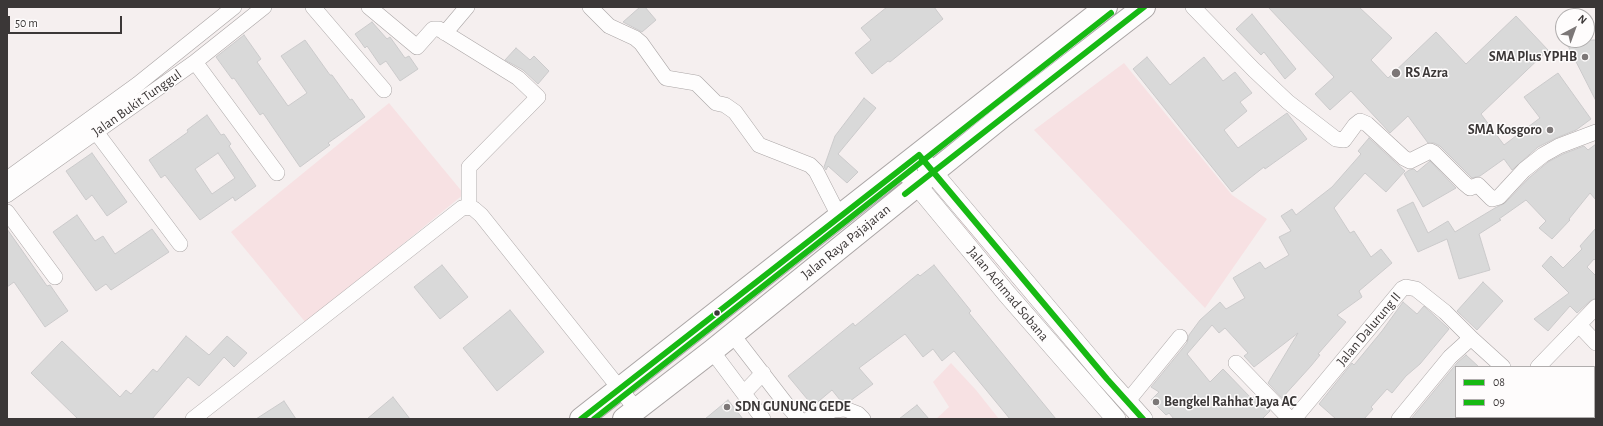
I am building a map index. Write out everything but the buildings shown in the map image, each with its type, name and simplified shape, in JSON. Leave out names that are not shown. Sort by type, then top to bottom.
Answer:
[{"type":"highway","name":"Jalan Raya Pajajaran","points":[[581,419],[1106,7]]},
{"type":"highway","name":"Jalan Raya Pajajaran","points":[[630,414],[712,351],[924,178],[1144,7]]},
{"type":"main road","name":"Jalan Achmad Sobana","points":[[910,161],[1092,393],[1116,419]]},
{"type":"main road","name":"Jalan Achmad Sobana","points":[[924,178],[1143,419]]},
{"type":"main road","points":[[1092,393],[1106,380]]},
{"type":"street","points":[[7,179],[138,84],[234,7]]},
{"type":"street","name":"Jalan Bukit Tunggul","points":[[7,195],[195,62],[264,7]]},
{"type":"street","points":[[313,7],[384,90]]},
{"type":"street","points":[[369,7],[417,47],[433,29],[445,33],[518,78],[538,97],[469,167],[469,206]]},
{"type":"street","points":[[445,33],[467,7]]},
{"type":"street","points":[[590,7],[609,26],[641,43],[666,78],[696,83],[716,103],[725,105],[735,112],[759,145],[810,166],[816,171],[839,216]]},
{"type":"street","points":[[1193,7],[1271,86],[1336,139],[1344,140],[1355,125],[1360,121],[1367,124],[1404,158],[1410,161],[1430,151],[1434,153],[1470,188],[1478,184],[1492,199],[1499,197],[1524,170],[1543,155],[1559,146],[1596,132]]},
{"type":"street","points":[[195,62],[277,173]]},
{"type":"street","points":[[96,132],[180,244]]},
{"type":"street","points":[[469,206],[481,215],[620,389],[630,414]]},
{"type":"street","points":[[194,419],[462,208],[469,206]]},
{"type":"street","points":[[7,212],[55,276]]},
{"type":"street","name":"Jalan Dalurung II","points":[[1294,419],[1402,289],[1406,287],[1416,289],[1445,312],[1471,338]]},
{"type":"street","points":[[1539,366],[1596,307]]},
{"type":"street","points":[[1579,325],[1596,343]]},
{"type":"street","points":[[732,334],[799,419]]},
{"type":"street","points":[[1127,402],[1180,337]]},
{"type":"street","points":[[1399,419],[1450,357],[1471,338],[1502,366]]},
{"type":"street","points":[[712,351],[763,419]]},
{"type":"street","points":[[1236,363],[1290,419]]},
{"type":"street","points":[[744,393],[763,373]]},
{"type":"street","points":[[809,419],[834,410],[845,409],[858,414],[863,419]]},
{"type":"shaded area","points":[[1124,63],[1232,195],[1267,219],[1205,308],[1034,130]]},
{"type":"shaded area","points":[[389,103],[464,194],[306,323],[231,232]]},
{"type":"shaded area","points":[[957,216],[1089,372],[958,219]]},
{"type":"shaded area","points":[[951,363],[976,390],[999,419],[936,419],[949,407],[933,382]]},
{"type":"transit line","name":"08","points":[[905,194],[1144,7]]},
{"type":"transit line","name":"09","points":[[594,419],[1111,13]]},
{"type":"transit line","name":"08","points":[[581,419],[919,155],[1107,379],[1143,419]]},
{"type":"place","name":"SMA Plus YPHB","points":[[1585,57]]},
{"type":"place","name":"RS Azra","points":[[1396,73]]},
{"type":"place","name":"SMA Kosgoro","points":[[1550,130]]},
{"type":"place","name":"Bengkel Rahhat Jaya AC","points":[[1156,402]]},
{"type":"place","name":"SDN GUNUNG GEDE","points":[[727,407]]}]
